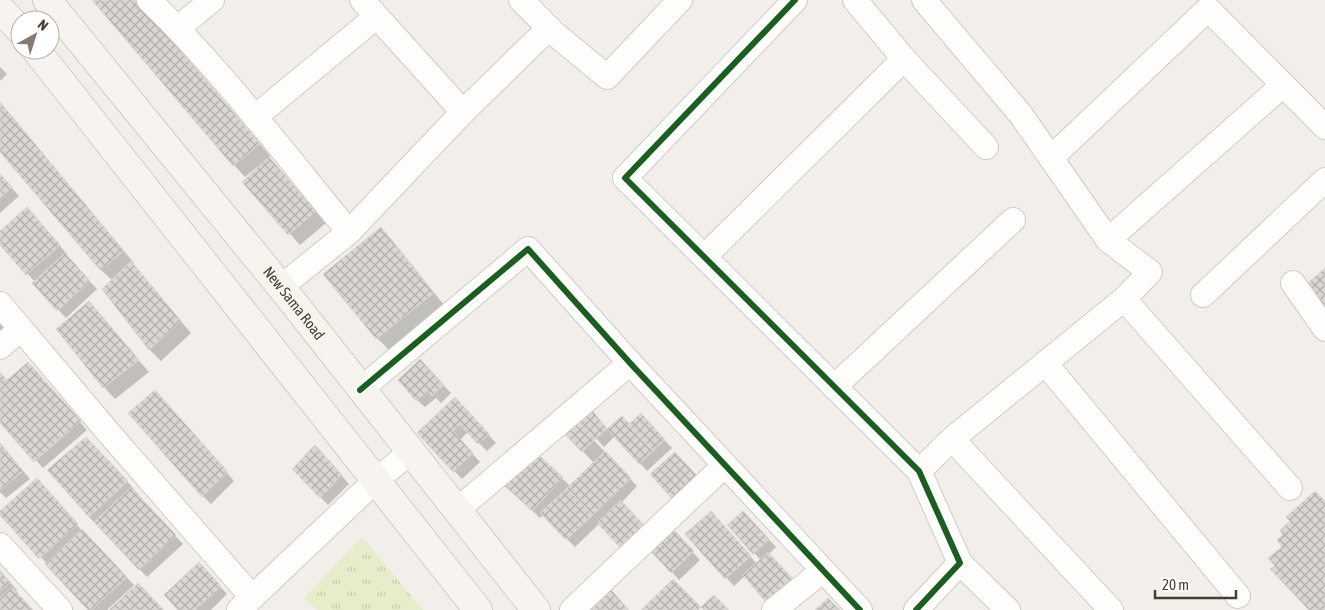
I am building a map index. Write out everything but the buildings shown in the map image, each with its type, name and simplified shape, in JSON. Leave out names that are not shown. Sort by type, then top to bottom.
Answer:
[{"type":"main road","name":"New Sama Road","points":[[47,0],[281,287],[360,390],[536,610]]},
{"type":"main road","points":[[0,9],[10,20]]},
{"type":"main road","points":[[44,60],[478,610]]},
{"type":"street","points":[[149,0],[178,28],[255,117],[349,232]]},
{"type":"street","points":[[178,28],[212,0]]},
{"type":"street","points":[[281,287],[349,232],[463,112],[537,10],[607,77],[680,0]]},
{"type":"street","points":[[795,0],[626,178],[919,472],[960,563],[1008,610]]},
{"type":"street","points":[[856,0],[904,59],[986,147]]},
{"type":"street","points":[[919,472],[952,439],[1124,299],[1150,272],[1108,240],[1021,115],[924,0]]},
{"type":"street","points":[[255,117],[369,9],[463,112]]},
{"type":"street","points":[[1051,158],[1208,10],[1325,127]]},
{"type":"street","points":[[704,256],[904,59]]},
{"type":"street","points":[[1108,240],[1283,85]]},
{"type":"street","points":[[1203,295],[1325,180]]},
{"type":"street","points":[[834,387],[1014,220]]},
{"type":"street","points":[[360,390],[528,250],[860,610]]},
{"type":"street","points":[[1293,283],[1325,329]]},
{"type":"street","points":[[1124,299],[1290,488]]},
{"type":"street","points":[[0,304],[246,604],[375,481],[411,452]]},
{"type":"street","points":[[0,347],[21,330]]},
{"type":"street","points":[[457,510],[630,362]]},
{"type":"street","points":[[1044,363],[1238,596]]},
{"type":"street","points":[[952,439],[1111,610]]},
{"type":"street","points":[[572,610],[725,465]]},
{"type":"street","points":[[0,545],[60,610]]},
{"type":"street","points":[[916,610],[960,563]]},
{"type":"street","points":[[774,610],[822,571]]},
{"type":"green space","points":[[362,537],[423,610],[317,610],[304,598]]},
{"type":"cycle path","points":[[795,0],[625,178],[919,471],[960,563],[916,610]]},
{"type":"cycle path","points":[[360,390],[528,249],[630,363],[860,610]]}]
